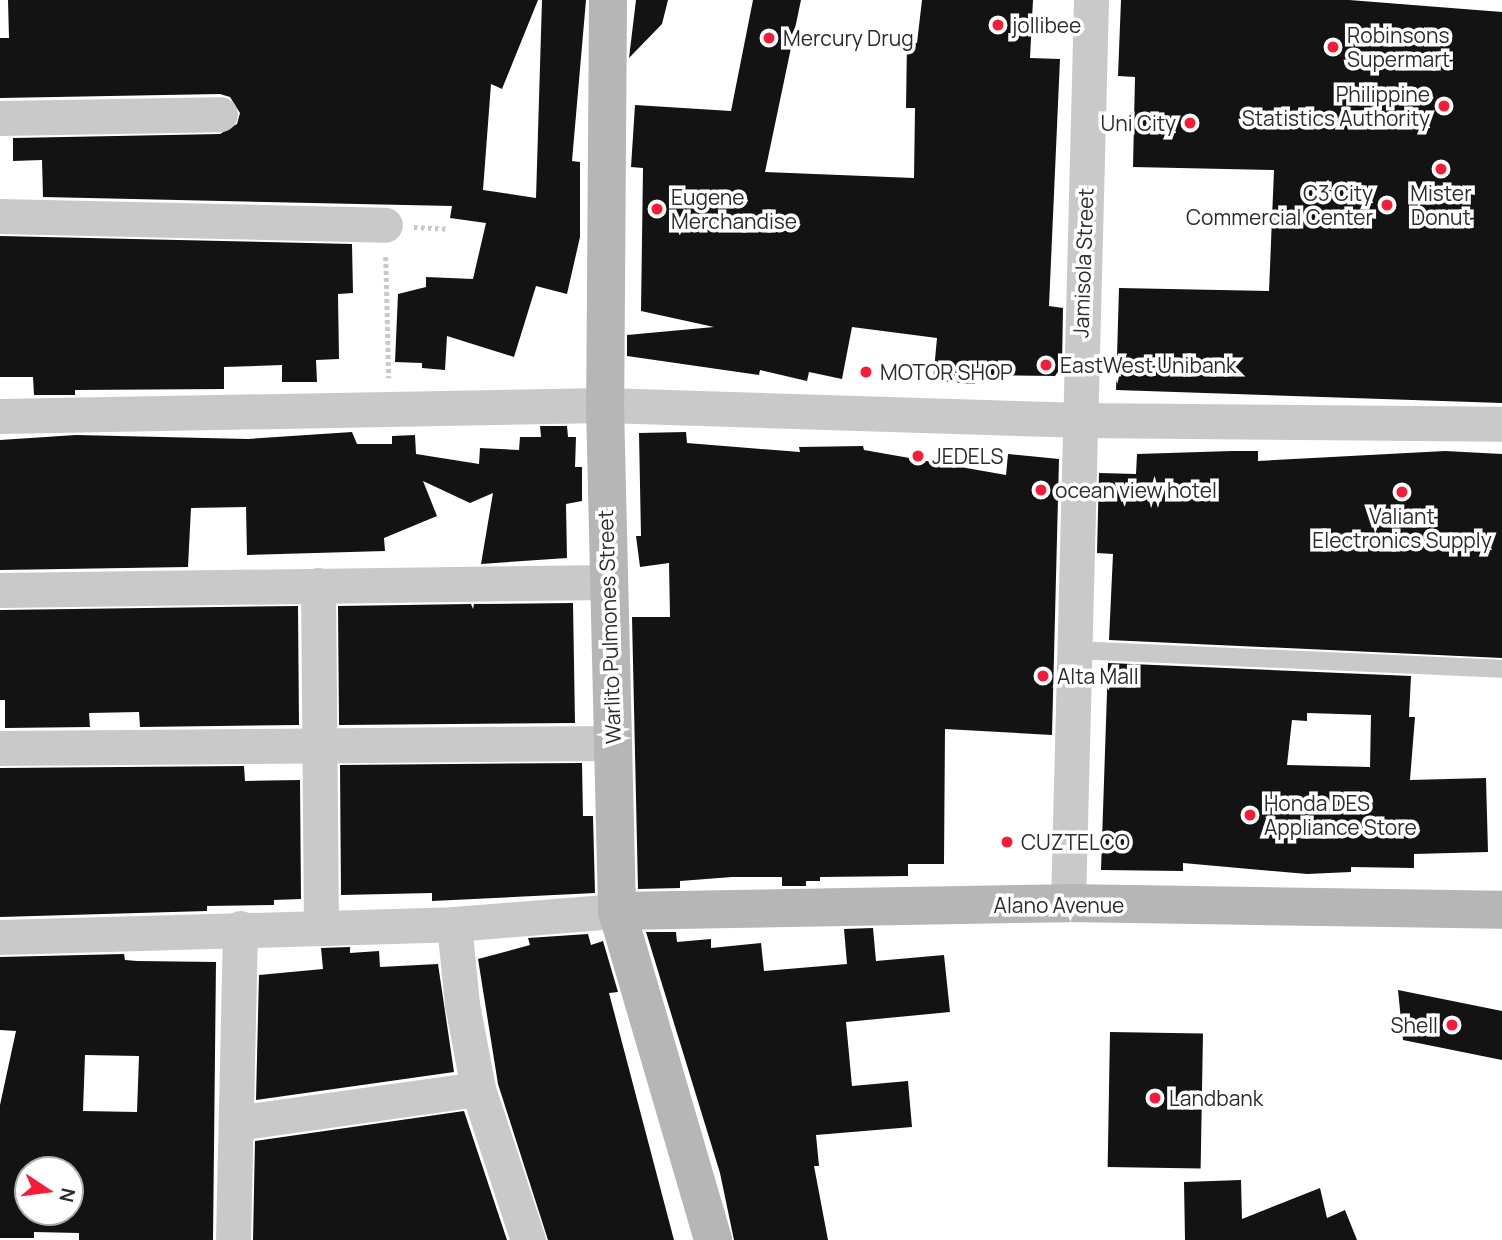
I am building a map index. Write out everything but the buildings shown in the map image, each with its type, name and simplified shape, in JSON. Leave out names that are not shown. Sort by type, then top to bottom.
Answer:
[{"type":"street","name":"Warlito Pulmones Street","points":[[608,0],[604,405],[617,911],[713,1240]]},
{"type":"street","name":"Jamisola Street","points":[[1068,903],[1091,0]]},
{"type":"street","points":[[0,118],[220,114]]},
{"type":"street","points":[[0,216],[385,225]]},
{"type":"street","points":[[0,416],[604,405],[1079,420],[1502,424]]},
{"type":"street","points":[[0,590],[607,582]]},
{"type":"street","points":[[318,585],[321,927]]},
{"type":"street","points":[[0,748],[613,743]]},
{"type":"street","name":"Alano Avenue","points":[[617,911],[1068,903],[1502,910]]},
{"type":"street","points":[[0,937],[240,928],[454,924],[617,911]]},
{"type":"street","points":[[454,924],[462,1004],[478,1089],[520,1238]]},
{"type":"street","points":[[233,1240],[240,928]]},
{"type":"street","points":[[236,1123],[478,1089]]},
{"type":"lane","points":[[1074,650],[1502,670]]},
{"type":"path","points":[[385,225],[390,407]]},
{"type":"place","name":"jollibee","points":[[998,25]]},
{"type":"place","name":"Mercury Drug","points":[[769,38]]},
{"type":"place","name":"Robinsons Supermart","points":[[1333,47]]},
{"type":"place","name":"Philippine Statistics Authority","points":[[1444,106]]},
{"type":"place","name":"Uni City","points":[[1190,123]]},
{"type":"place","name":"Mister Donut","points":[[1441,169]]},
{"type":"place","name":"C3 City Commercial Center","points":[[1387,205]]},
{"type":"place","name":"Eugene Merchandise","points":[[657,209]]},
{"type":"place","name":"EastWest Unibank","points":[[1046,365]]},
{"type":"place","name":"MOTOR SHOP","points":[[866,372]]},
{"type":"place","name":"JEDELS","points":[[918,456]]},
{"type":"place","name":"ocean view hotel","points":[[1041,490]]},
{"type":"place","name":"Valiant Electronics Supply","points":[[1402,492]]},
{"type":"place","name":"Alta Mall","points":[[1043,676]]},
{"type":"place","name":"Honda DES Appliance Store","points":[[1250,815]]},
{"type":"place","name":"CUZTELCO","points":[[1007,842]]},
{"type":"place","name":"Shell","points":[[1452,1025]]},
{"type":"place","name":"Landbank","points":[[1155,1098]]}]
